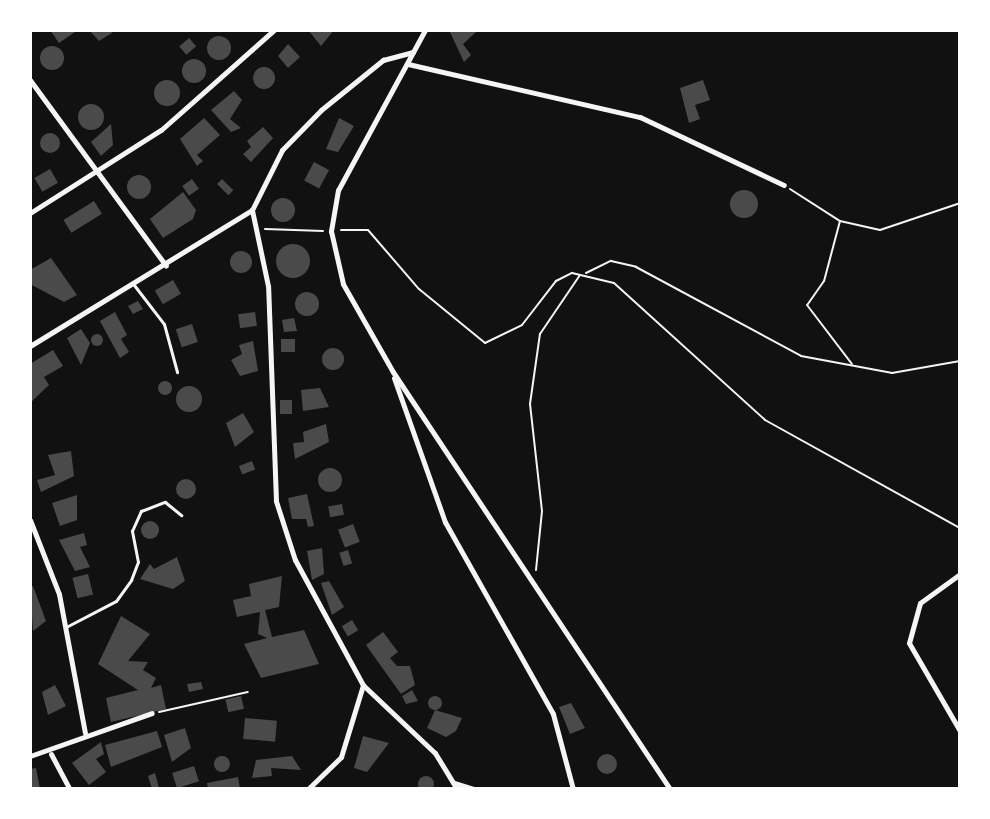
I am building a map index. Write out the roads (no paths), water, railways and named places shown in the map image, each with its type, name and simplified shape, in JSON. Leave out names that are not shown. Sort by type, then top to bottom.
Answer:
[{"type":"street","points":[[30,213],[96,175],[161,130],[274,30]]},
{"type":"street","points":[[425,30],[344,174],[331,231],[343,284],[393,372],[670,789]]},
{"type":"street","points":[[30,346],[166,266],[252,210],[276,158],[321,110],[383,60],[414,52]]},
{"type":"street","points":[[408,64],[640,117],[784,185]]},
{"type":"street","points":[[30,80],[96,175],[166,266]]},
{"type":"street","points":[[252,210],[268,286],[276,501],[295,560],[363,685],[435,753],[456,786],[474,789]]},
{"type":"street","points":[[393,372],[445,522],[553,714],[573,789]]},
{"type":"street","points":[[30,520],[66,627],[85,733]]},
{"type":"street","points":[[960,574],[920,603],[909,643],[960,731]]},
{"type":"street","points":[[308,789],[341,757],[363,685]]},
{"type":"street","points":[[30,756],[51,754],[85,733],[152,713]]},
{"type":"street","points":[[51,754],[70,789]]},
{"type":"lane","points":[[134,285],[164,324],[177,372]]},
{"type":"lane","points":[[66,627],[116,601],[131,580],[138,562],[132,531],[141,511],[165,502],[181,515]]}]
